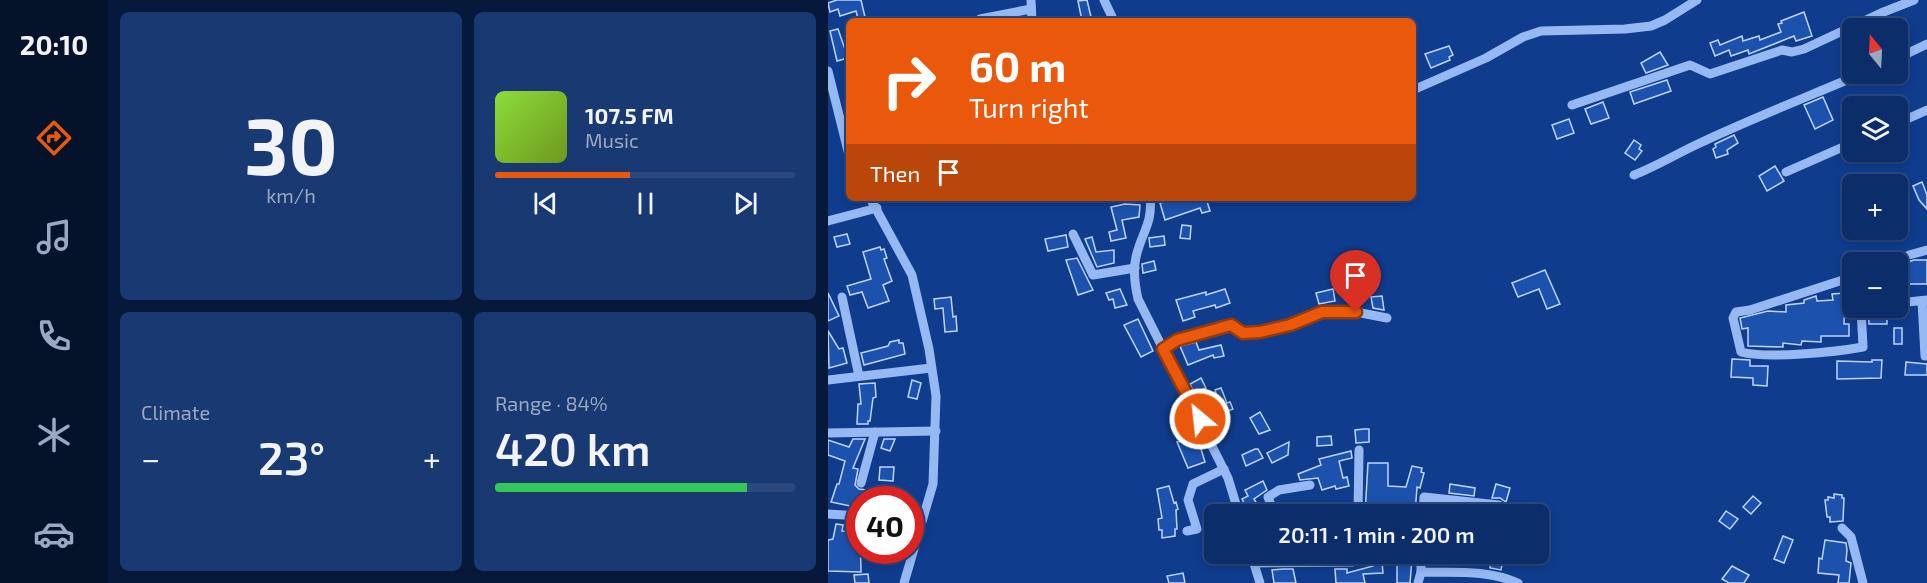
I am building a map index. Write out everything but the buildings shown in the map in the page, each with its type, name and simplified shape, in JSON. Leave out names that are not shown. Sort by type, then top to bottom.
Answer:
[{"type":"street","points":[[1104,0],[1113,18]]},
{"type":"street","points":[[1416,89],[1478,62],[1523,37],[1541,31],[1625,29],[1651,26],[1697,0]]},
{"type":"street","points":[[1572,105],[1690,65],[1710,74],[1782,50],[1792,52],[1804,49],[1914,0]]},
{"type":"street","points":[[984,18],[1031,5]]},
{"type":"street","points":[[1908,53],[1927,44]]},
{"type":"street","points":[[828,71],[846,143]]},
{"type":"street","points":[[1634,175],[1697,144],[1842,82]]},
{"type":"street","points":[[1908,119],[1927,110]]},
{"type":"street","points":[[1786,172],[1842,147]]},
{"type":"street","points":[[872,201],[912,275],[929,349],[936,396],[936,431],[933,484],[924,514]]},
{"type":"street","points":[[1150,201],[1148,225],[1137,254],[1135,268],[1138,299],[1224,469],[1236,504]]},
{"type":"street","points":[[828,221],[877,208]]},
{"type":"street","points":[[1073,234],[1094,275],[1135,268]]},
{"type":"street","points":[[1909,255],[1927,250]]},
{"type":"street","points":[[1842,280],[1750,310],[1736,312],[1733,318],[1741,352],[1748,354],[1795,353],[1863,346],[1862,318]]},
{"type":"street","points":[[843,297],[859,376]]},
{"type":"street","points":[[1908,302],[1925,300],[1923,346],[1925,356],[1927,356]]},
{"type":"street","points":[[1163,349],[1177,340],[1231,325],[1243,333],[1260,332],[1290,325],[1322,312],[1356,312],[1388,318]]},
{"type":"street","points":[[828,380],[931,368]]},
{"type":"street","points":[[828,433],[936,431]]},
{"type":"street","points":[[861,483],[875,432]]},
{"type":"street","points":[[1358,504],[1359,450]]},
{"type":"street","points":[[1187,531],[1197,530],[1188,500],[1193,484],[1224,469]]},
{"type":"street","points":[[1271,504],[1268,497],[1279,490],[1310,484]]},
{"type":"street","points":[[1424,504],[1424,496],[1491,504]]},
{"type":"street","points":[[828,514],[846,515]]},
{"type":"street","points":[[1842,528],[1851,537],[1863,583]]},
{"type":"street","points":[[904,583],[910,564]]},
{"type":"street","points":[[1254,564],[1260,583]]},
{"type":"street","points":[[1418,583],[1421,564]]},
{"type":"street","points":[[1421,572],[1470,571],[1505,577],[1518,583]]},
{"type":"route","points":[[1200,419],[1163,349],[1177,340],[1231,325],[1243,333],[1260,332],[1290,325],[1322,312],[1356,312]]}]
